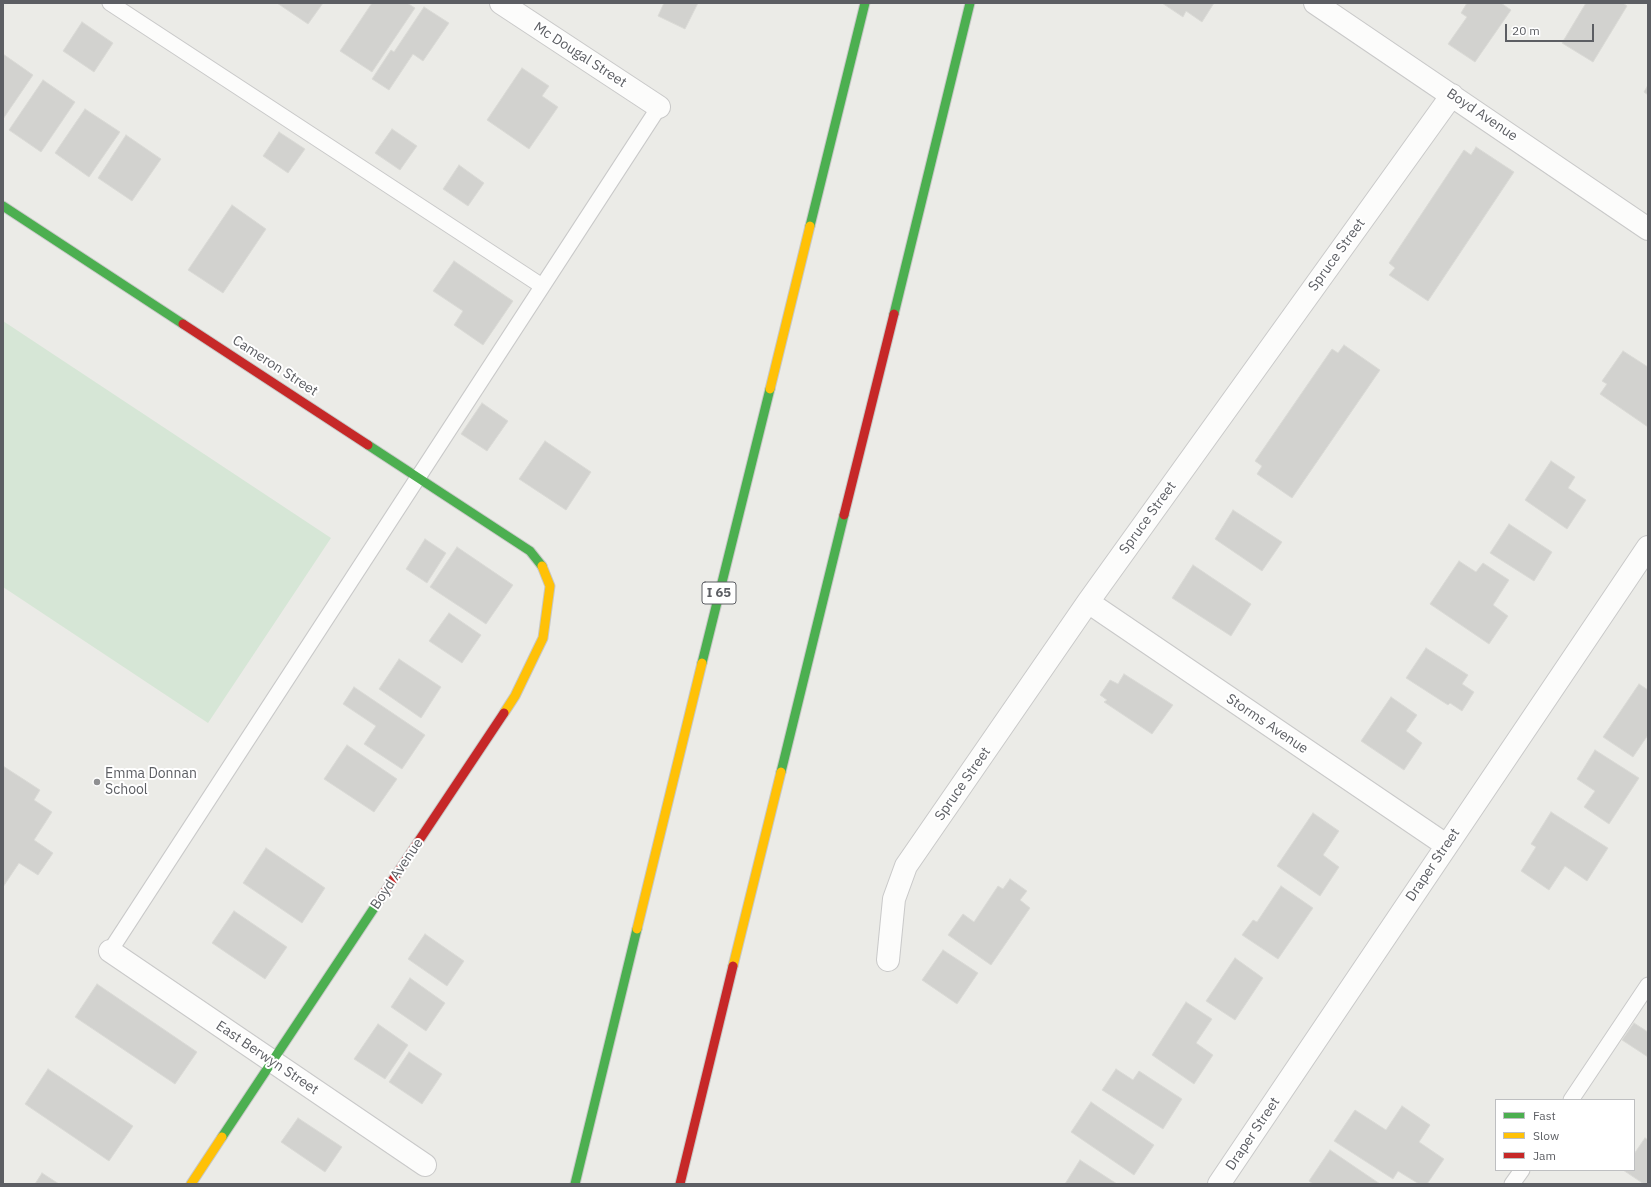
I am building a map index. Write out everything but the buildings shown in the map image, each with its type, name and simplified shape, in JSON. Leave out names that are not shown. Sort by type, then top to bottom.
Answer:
[{"type":"main road","name":"I 65","points":[[575,1184],[865,3]]},
{"type":"main road","points":[[680,1184],[970,3]]},
{"type":"main road","name":"Cameron Street","points":[[3,206],[418,476],[530,551]]},
{"type":"main road","name":"Boyd Avenue","points":[[191,1184],[515,696],[543,638],[550,586],[542,567],[530,551]]},
{"type":"street","name":"Mc Dougal Street","points":[[501,3],[659,107]]},
{"type":"street","name":"Boyd Avenue","points":[[1315,3],[1648,229]]},
{"type":"street","name":"Spruce Street","points":[[888,960],[894,899],[906,866],[1088,602],[1452,95]]},
{"type":"street","name":"Draper Street","points":[[1220,1184],[1446,845],[1648,547]]},
{"type":"street","name":"Storms Avenue","points":[[1088,602],[1446,845]]},
{"type":"street","name":"East Berwyn Street","points":[[110,951],[425,1165]]},
{"type":"lane","points":[[110,3],[542,286]]},
{"type":"lane","points":[[110,951],[659,107]]},
{"type":"lane","points":[[1572,1099],[1648,985]]},
{"type":"lane","points":[[1512,1184],[1521,1171]]},
{"type":"green space","points":[[3,321],[331,538],[208,723],[3,587]]},
{"type":"traffic: fast","points":[[810,226],[865,3]]},
{"type":"traffic: fast","points":[[894,314],[970,3]]},
{"type":"traffic: fast","points":[[3,206],[183,324]]},
{"type":"traffic: fast","points":[[702,663],[770,389]]},
{"type":"traffic: fast","points":[[368,445],[530,551],[542,566]]},
{"type":"traffic: fast","points":[[781,772],[844,515]]},
{"type":"traffic: fast","points":[[222,1137],[378,902]]},
{"type":"traffic: fast","points":[[575,1184],[637,929]]},
{"type":"traffic: slow","points":[[770,389],[810,226]]},
{"type":"traffic: slow","points":[[504,713],[515,696],[543,638],[550,586],[542,566]]},
{"type":"traffic: slow","points":[[637,929],[702,663]]},
{"type":"traffic: slow","points":[[733,966],[781,772]]},
{"type":"traffic: slow","points":[[191,1184],[222,1137]]},
{"type":"traffic: jam","points":[[844,515],[894,314]]},
{"type":"traffic: jam","points":[[183,324],[368,445]]},
{"type":"traffic: jam","points":[[378,902],[504,713]]},
{"type":"traffic: jam","points":[[680,1184],[733,966]]},
{"type":"place","name":"Emma Donnan School","points":[[97,782]]}]
